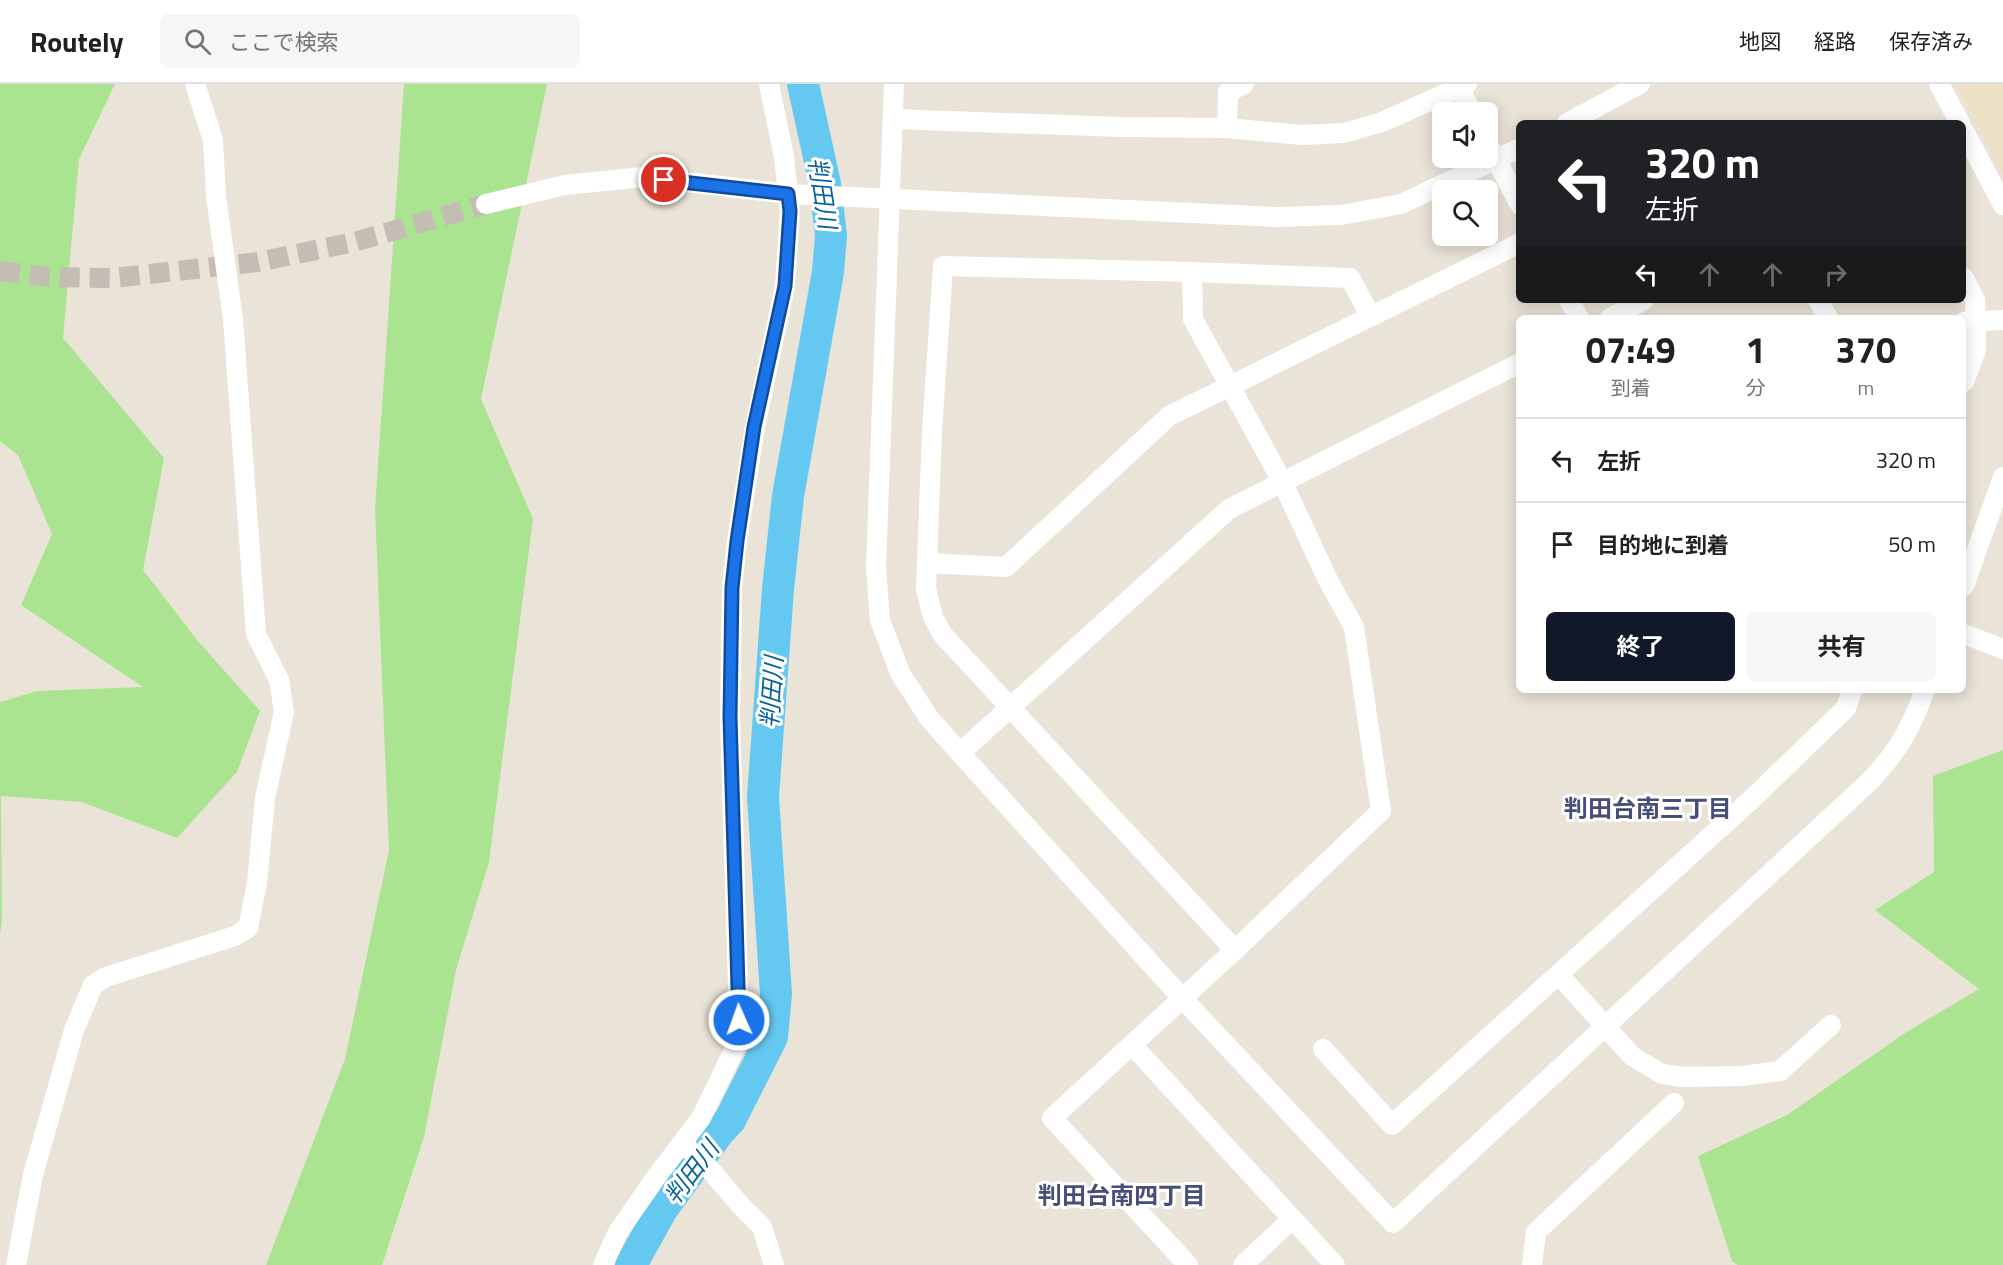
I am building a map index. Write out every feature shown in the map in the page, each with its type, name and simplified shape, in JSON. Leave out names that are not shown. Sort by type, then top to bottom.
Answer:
[{"type":"street","points":[[16,1265],[33,1175],[74,1029],[93,985],[106,977],[235,936],[248,928],[257,883],[265,798],[284,712],[279,680],[256,634],[233,319],[216,196],[213,140],[195,84]]},
{"type":"street","points":[[603,1265],[618,1232],[657,1176],[687,1147],[734,1050],[739,1020],[730,717],[732,588],[754,427],[785,286],[790,211],[795,194],[784,157],[769,84]]},
{"type":"street","points":[[894,84],[876,512],[876,567],[880,620],[900,673],[929,718],[960,753],[1182,998],[1393,1222],[1871,780],[1893,756],[1906,736],[1924,693]]},
{"type":"street","points":[[1227,128],[1228,92],[1244,84]]},
{"type":"street","points":[[1573,120],[1640,84]]},
{"type":"street","points":[[1939,84],[1954,120]]},
{"type":"street","points":[[893,119],[1121,127],[1227,128],[1301,135],[1344,133],[1382,122],[1461,85],[1468,102]]},
{"type":"street","points":[[1966,142],[2003,205]]},
{"type":"street","points":[[1498,151],[1516,149]]},
{"type":"street","points":[[1498,163],[1516,197]]},
{"type":"street","points":[[486,204],[565,185],[643,177],[795,194],[847,197],[1275,217],[1341,215],[1401,204],[1464,168]]},
{"type":"street","points":[[927,563],[1006,567],[1169,416],[1516,245]]},
{"type":"street","points":[[1234,950],[943,635],[933,617],[926,589],[932,432],[943,266],[1350,278],[1370,315]]},
{"type":"street","points":[[1188,1265],[1052,1118],[1132,1046],[1381,811],[1354,627],[1328,580],[1282,481],[1228,387],[1193,319],[1192,272]]},
{"type":"street","points":[[1966,282],[1975,300],[1970,322],[1976,350],[1966,377]]},
{"type":"street","points":[[1616,315],[1638,303]]},
{"type":"street","points":[[1970,322],[2003,320]]},
{"type":"street","points":[[960,753],[1229,508],[1516,365]]},
{"type":"street","points":[[1966,580],[2003,477]]},
{"type":"street","points":[[1966,635],[2003,649]]},
{"type":"street","points":[[1323,1049],[1392,1125],[1753,798],[1846,708],[1850,693]]},
{"type":"street","points":[[1558,975],[1632,1056],[1662,1074],[1683,1077],[1742,1076],[1780,1071],[1831,1025]]},
{"type":"street","points":[[1132,1046],[1335,1265]]},
{"type":"street","points":[[1532,1265],[1536,1232],[1674,1103]]},
{"type":"street","points":[[687,1147],[762,1227],[774,1265]]},
{"type":"street","points":[[1243,1265],[1292,1219]]},
{"type":"shaded area","points":[[1956,84],[2003,84],[2003,175],[1964,99]]},
{"type":"green space","points":[[0,84],[115,84],[79,159],[63,338],[164,458],[143,570],[198,641],[260,711],[237,772],[177,838],[82,802],[1,796],[2,920],[0,935],[0,702],[37,691],[143,687],[21,605],[52,534],[18,455],[0,441]]},
{"type":"green space","points":[[404,84],[547,84],[481,399],[533,519],[489,862],[456,970],[424,1137],[382,1265],[266,1265],[345,1059],[389,850],[375,509]]},
{"type":"green space","points":[[2003,750],[2003,1265],[1738,1265],[1732,1261],[1698,1156],[1787,1115],[1905,1033],[1979,989],[1875,910],[1934,872],[1933,776]]},
{"type":"waterway","name":"判田川","points":[[631,1265],[662,1209],[730,1120],[772,1037],[776,994],[763,797],[778,589],[788,496],[828,272],[831,236],[825,184],[803,84]]},
{"type":"tunnel","points":[[0,271],[49,277],[113,278],[258,262],[354,242],[486,204]]},
{"type":"district","name":"判田台南三丁目","points":[[1648,808]]},
{"type":"district","name":"判田台南四丁目","points":[[1122,1195]]},
{"type":"route","points":[[664,180],[788,194],[790,211],[785,286],[754,427],[732,588],[730,717],[739,1020]]}]
